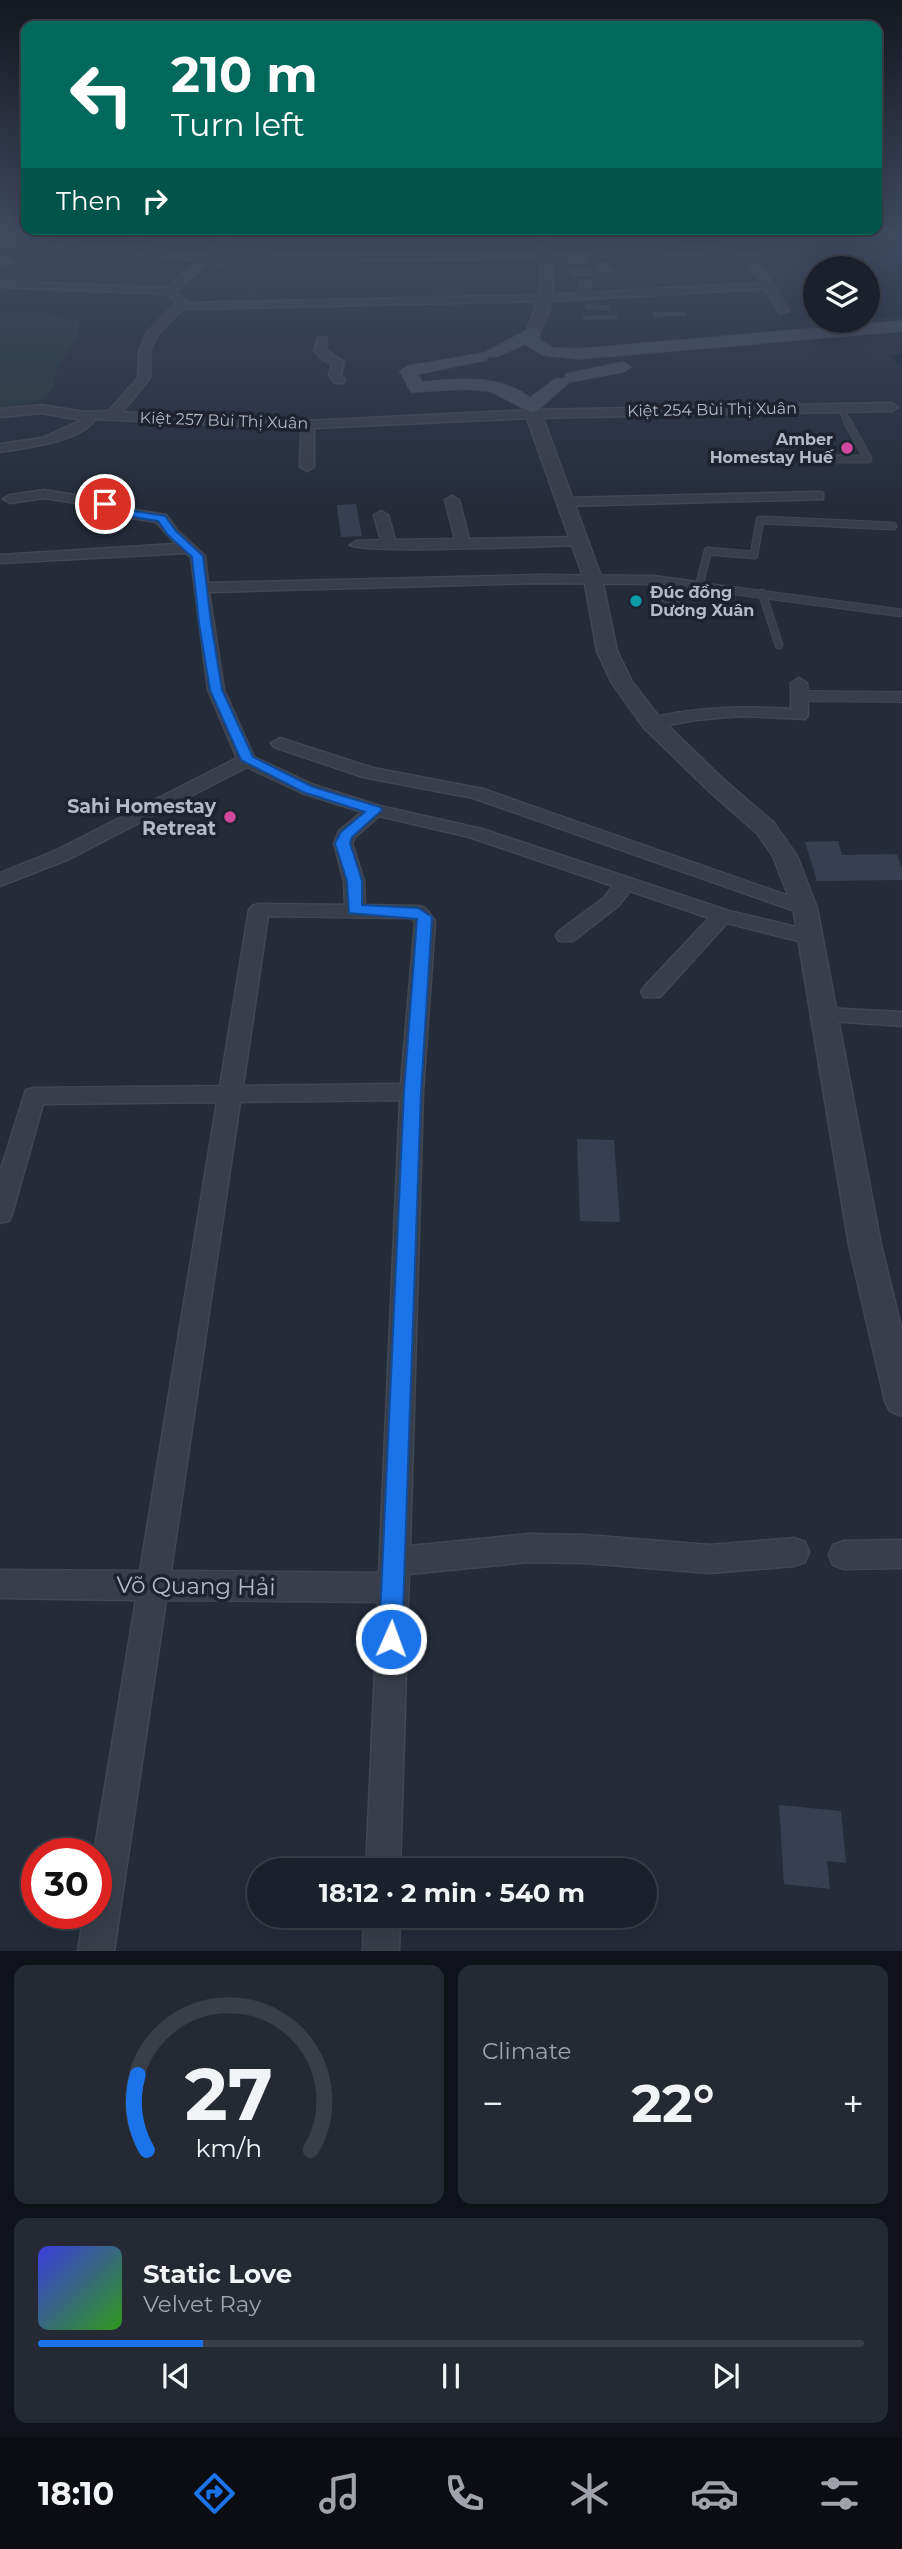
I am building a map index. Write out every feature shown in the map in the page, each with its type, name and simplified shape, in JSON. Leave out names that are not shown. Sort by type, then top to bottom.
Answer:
[{"type":"main road","points":[[533,332],[512,345],[486,355],[470,369],[481,381],[518,395],[532,410],[543,394],[608,361],[767,336],[902,324]]},
{"type":"main road","points":[[533,332],[532,342],[554,354],[574,365],[576,371],[567,380],[529,389],[493,385],[417,388],[408,371],[523,350],[554,354],[608,361],[636,367]]},
{"type":"main road","points":[[670,363],[902,342]]},
{"type":"street","points":[[113,415],[144,378],[142,357],[147,338],[162,323]]},
{"type":"street","points":[[533,332],[537,323]]},
{"type":"street","points":[[322,340],[320,351],[338,362],[335,375],[339,380]]},
{"type":"street","name":"Kiệt 254 Bùi Thị Xuân","points":[[532,410],[892,407]]},
{"type":"street","name":"Kiệt 257 Bùi Thị Xuân","points":[[0,413],[41,409],[85,416],[113,415],[246,424],[307,425],[532,410]]},
{"type":"street","points":[[532,410],[593,579],[607,651],[622,683],[652,723],[716,785],[766,828],[785,856],[805,908],[865,1245],[902,1401]]},
{"type":"street","points":[[0,448],[45,441],[86,424],[89,420],[85,416]]},
{"type":"street","points":[[307,425],[307,467]]},
{"type":"street","points":[[10,499],[44,494],[105,504],[113,510],[161,518],[172,533],[198,556],[216,690],[247,760],[308,789],[375,810],[475,832],[723,916],[810,937]]},
{"type":"street","points":[[566,502],[818,496]]},
{"type":"street","points":[[452,500],[463,543]]},
{"type":"street","points":[[381,515],[388,545]]},
{"type":"street","points":[[357,545],[578,541]]},
{"type":"street","points":[[0,559],[189,548]]},
{"type":"street","points":[[201,588],[593,579],[653,580],[699,586]]},
{"type":"street","points":[[652,723],[695,715],[741,711],[799,715],[799,690]]},
{"type":"street","points":[[281,743],[369,773],[477,793],[805,908]]},
{"type":"street","points":[[0,880],[62,855],[247,760]]},
{"type":"street","points":[[355,910],[354,881],[342,843],[346,835],[375,810]]},
{"type":"street","points":[[566,936],[611,902],[626,883]]},
{"type":"street","points":[[96,1951],[259,909],[422,914],[425,921],[412,1092],[383,1858]]},
{"type":"street","points":[[652,992],[723,916]]},
{"type":"street","points":[[824,1015],[902,1019]]},
{"type":"street","points":[[0,1214],[34,1096],[412,1092]]},
{"type":"street","name":"Võ Quang Hải","points":[[0,1584],[153,1585],[393,1575],[529,1548],[585,1549],[710,1559],[794,1552]]},
{"type":"street","points":[[844,1555],[902,1554]]},
{"type":"street","points":[[381,1951],[382,1928]]},
{"type":"lane","points":[[813,459],[868,459],[840,407]]},
{"type":"lane","points":[[893,526],[760,520],[754,555],[708,551],[699,586],[902,613]]},
{"type":"lane","points":[[762,593],[779,645]]},
{"type":"lane","points":[[799,690],[902,697]]},
{"type":"shaded area","points":[[0,323],[79,323],[79,334],[55,372],[53,388],[40,401],[0,408]]},
{"type":"water","points":[[880,323],[902,323],[902,369],[874,333],[880,333]]},
{"type":"pier","points":[[880,323],[902,323],[902,354],[887,355],[871,333],[880,333]]},
{"type":"building","points":[[356,504],[362,536],[341,537],[337,505]]},
{"type":"building","points":[[654,590],[678,590],[682,604],[660,605]]},
{"type":"building","points":[[838,841],[842,855],[897,854],[902,880],[817,881],[805,842]]},
{"type":"building","points":[[577,1139],[614,1140],[620,1222],[580,1221]]},
{"type":"building","points":[[779,1805],[841,1811],[846,1863],[827,1861],[830,1889],[784,1884]]},
{"type":"place","name":"Amber Homestay Huế","points":[[847,448]]},
{"type":"place","name":"Đúc đồng Dương Xuân","points":[[636,601]]},
{"type":"place","name":"Sahi Homestay Retreat","points":[[230,817]]},
{"type":"route","points":[[105,504],[113,510],[161,518],[172,533],[198,556],[216,690],[247,760],[308,789],[375,810],[346,835],[342,843],[354,881],[355,910],[418,912],[424,917],[412,1092],[391,1639]]}]
